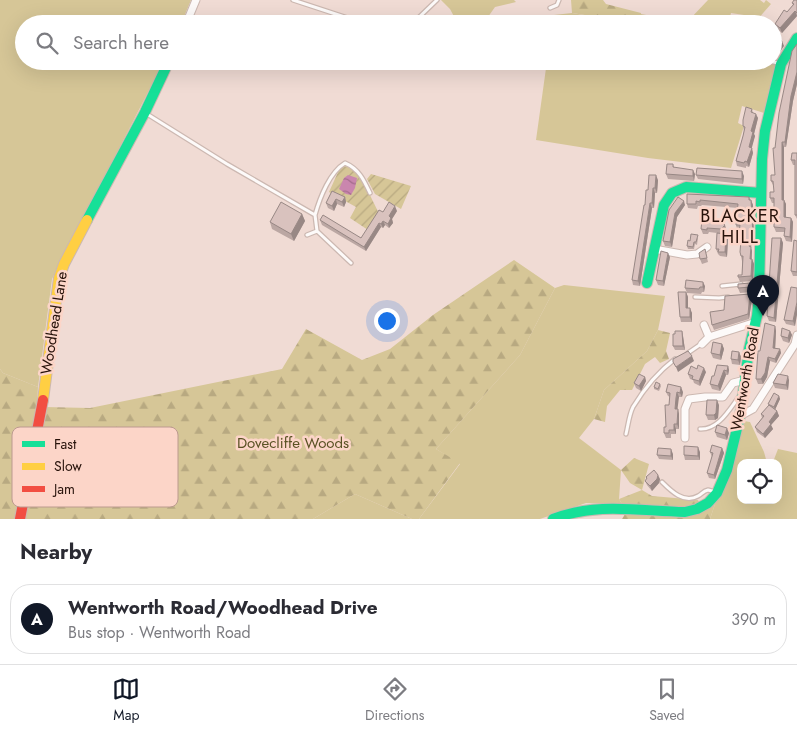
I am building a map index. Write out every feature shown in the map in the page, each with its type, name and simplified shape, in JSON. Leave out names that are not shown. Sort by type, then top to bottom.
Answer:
[{"type":"street","points":[[190,15],[196,0]]},
{"type":"street","name":"Wentworth Road","points":[[782,64],[797,38]]},
{"type":"street","name":"Woodhead Lane","points":[[39,427],[58,278],[165,70]]},
{"type":"street","name":"Wentworth Road","points":[[553,519],[585,510],[605,508],[686,512],[708,503],[717,493],[727,470],[740,416],[749,349],[756,322],[765,131],[780,70]]},
{"type":"street","points":[[647,283],[664,205],[674,191],[686,187],[761,193]]},
{"type":"street","points":[[654,249],[687,256],[697,254],[708,247]]},
{"type":"street","points":[[702,344],[709,336],[756,322]]},
{"type":"street","points":[[704,325],[709,336]]},
{"type":"street","points":[[740,416],[753,409],[795,344],[797,336]]},
{"type":"street","points":[[685,438],[685,409],[689,399],[723,397],[733,383],[745,380]]},
{"type":"lane","points":[[293,0],[339,15]]},
{"type":"lane","points":[[421,15],[437,0]]},
{"type":"lane","points":[[550,8],[557,5],[559,0]]},
{"type":"lane","points":[[144,112],[227,164],[315,215]]},
{"type":"lane","points":[[351,263],[317,231],[315,215],[318,203],[337,168],[346,163],[354,167],[361,175],[370,193]]},
{"type":"lane","points":[[307,235],[317,231]]},
{"type":"lane","points":[[722,286],[756,292]]},
{"type":"lane","points":[[695,297],[734,297]]},
{"type":"lane","points":[[685,354],[702,344]]},
{"type":"lane","points":[[626,434],[632,408],[652,379],[669,363],[680,356]]},
{"type":"lane","points":[[700,429],[708,429],[719,421],[743,392]]},
{"type":"lane","points":[[662,482],[672,492],[688,499],[708,490],[717,493]]},
{"type":"green space","points":[[0,0],[191,0],[185,15],[15,15],[15,70],[159,70],[52,279],[38,387],[3,373],[0,369]]},
{"type":"green space","points":[[441,0],[514,0],[516,2],[495,7],[489,15],[453,15]]},
{"type":"green space","points":[[571,0],[603,0],[606,4],[641,13],[641,15],[585,15],[572,13]]},
{"type":"green space","points":[[708,0],[760,0],[764,3],[766,0],[771,4],[761,15],[731,13],[730,15],[694,15]]},
{"type":"green space","points":[[572,13],[584,15],[554,15]]},
{"type":"green space","points":[[546,70],[777,70],[764,113],[742,106],[738,123],[744,126],[731,168],[648,158],[536,140]]},
{"type":"green space","points":[[343,166],[355,172],[360,178],[379,213],[368,230],[350,218],[356,207],[329,192],[339,170]]},
{"type":"green space","points":[[371,174],[411,186],[401,209],[375,194],[367,179]]},
{"type":"green space","name":"Dovecliffe Woods","points":[[514,260],[555,288],[520,355],[436,449],[460,463],[419,519],[412,519],[355,494],[313,519],[0,519],[0,369],[3,373],[38,387],[37,404],[44,407],[90,408],[282,369],[306,329],[362,360],[390,349],[433,315]]},
{"type":"green space","points":[[564,285],[665,296],[658,330],[647,351],[604,390],[594,419],[579,438],[621,470],[619,499],[622,504],[586,503],[540,519],[419,519],[460,464],[436,449],[520,355],[555,288]]},
{"type":"green space","points":[[658,330],[670,333],[666,351],[669,359],[660,363],[655,357],[645,364],[632,390],[620,390],[607,406],[605,422],[594,419],[604,390],[647,351]]},
{"type":"green space","points":[[744,421],[750,422],[766,459],[737,459],[737,504],[782,504],[782,459],[774,459],[778,449],[797,453],[797,519],[710,519],[716,501],[728,482]]},
{"type":"green space","points":[[634,458],[649,464],[642,490],[630,483],[621,470]]},
{"type":"green space","points":[[642,490],[652,496],[698,500],[700,504],[684,510],[622,504],[619,499]]},
{"type":"green space","points":[[355,494],[412,519],[313,519]]},
{"type":"green space","points":[[716,501],[710,519],[622,519],[625,514],[687,516],[707,509]]},
{"type":"water","points":[[348,175],[357,178],[351,195],[339,189],[344,178]]},
{"type":"building","points":[[794,0],[797,0],[797,13],[795,11],[782,26],[781,15],[784,10],[787,12],[794,4],[792,3]]},
{"type":"building","points":[[797,44],[797,72],[791,96],[785,142],[782,142],[782,200],[784,200],[784,217],[791,218],[790,237],[784,236],[785,228],[774,227],[774,198],[770,198],[770,192],[774,192],[771,175],[775,175],[773,148],[775,148],[779,113],[792,51]]},
{"type":"building","points":[[746,107],[752,109],[751,112],[756,114],[749,147],[752,148],[747,162],[745,161],[744,163],[736,161],[745,127],[743,126],[743,120]]},
{"type":"building","points":[[792,153],[797,153],[797,215],[795,215],[795,160],[791,160]]},
{"type":"building","points":[[667,164],[673,164],[673,167],[693,170],[693,176],[666,174]]},
{"type":"building","points":[[697,168],[742,171],[742,179],[696,175]]},
{"type":"building","points":[[649,175],[656,175],[655,188],[653,188],[652,203],[650,203],[638,281],[632,280]]},
{"type":"building","points":[[332,191],[345,197],[342,202],[336,199],[332,206],[326,203]]},
{"type":"building","points":[[687,194],[749,197],[749,200],[751,200],[753,235],[750,235],[749,246],[751,247],[750,259],[752,259],[751,276],[738,277],[738,275],[742,275],[743,256],[741,256],[740,252],[741,240],[738,240],[740,225],[736,225],[738,204],[700,200],[700,202],[696,201],[696,204],[687,204]]},
{"type":"building","points":[[678,197],[684,201],[675,213],[670,242],[663,241],[669,210]]},
{"type":"building","points":[[281,202],[302,214],[291,234],[270,222]]},
{"type":"building","points":[[389,202],[395,206],[389,216],[391,218],[388,224],[383,221],[381,224],[379,223],[364,247],[320,220],[323,215],[361,238],[379,210],[383,212]]},
{"type":"building","points":[[718,219],[725,225],[721,229],[701,229],[702,220],[716,222]]},
{"type":"building","points":[[717,233],[726,234],[725,252],[718,252],[719,249],[716,249]]},
{"type":"building","points":[[691,234],[698,235],[693,247],[687,246]]},
{"type":"building","points":[[772,238],[781,238],[774,318],[767,316]]},
{"type":"building","points":[[794,240],[797,241],[797,272],[791,271]]},
{"type":"building","points":[[705,249],[707,258],[700,259],[699,253]]},
{"type":"building","points":[[661,251],[668,253],[663,281],[656,280]]},
{"type":"building","points":[[686,280],[703,282],[703,287],[699,289],[685,288]]},
{"type":"building","points":[[751,283],[751,287],[738,288],[738,284]]},
{"type":"building","points":[[791,287],[797,288],[797,302],[793,321],[784,320]]},
{"type":"building","points":[[678,292],[686,292],[686,308],[690,308],[690,317],[680,317]]},
{"type":"building","points":[[750,294],[748,314],[712,325],[710,312],[724,310],[725,296]]},
{"type":"building","points":[[765,323],[775,326],[773,348],[780,349],[775,359],[768,357],[765,373],[761,379],[756,379],[758,351],[760,351]]},
{"type":"building","points":[[782,328],[790,331],[788,338],[781,336]]},
{"type":"building","points":[[675,331],[682,331],[683,346],[673,346],[673,334],[675,334]]},
{"type":"building","points":[[713,342],[722,344],[720,355],[711,353]]},
{"type":"building","points":[[688,351],[692,356],[676,367],[673,359]]},
{"type":"building","points":[[732,351],[739,352],[738,360],[731,359]]},
{"type":"building","points":[[698,365],[704,368],[699,381],[692,379],[693,376],[688,374],[691,366],[697,369]]},
{"type":"building","points":[[717,365],[728,366],[727,371],[724,370],[718,386],[710,384]]},
{"type":"building","points":[[639,374],[645,377],[639,386],[634,383]]},
{"type":"building","points":[[778,374],[788,376],[786,385],[773,383]]},
{"type":"building","points":[[656,382],[660,384],[658,389],[654,387]]},
{"type":"building","points":[[668,384],[681,387],[680,393],[677,392],[676,398],[675,409],[678,409],[677,424],[674,424],[674,430],[664,433],[664,427],[666,427],[665,405],[669,405],[670,393],[666,392]]},
{"type":"building","points":[[774,393],[779,396],[774,407],[768,404]]},
{"type":"building","points":[[707,400],[717,400],[716,413],[714,415],[706,415]]},
{"type":"building","points":[[769,405],[777,411],[769,422],[771,424],[763,434],[755,427],[764,416],[761,414]]},
{"type":"building","points":[[717,425],[727,428],[725,435],[715,432]]},
{"type":"building","points":[[712,445],[722,448],[714,475],[707,473],[713,453],[710,452]]},
{"type":"building","points":[[684,446],[698,447],[698,456],[684,455]]},
{"type":"building","points":[[658,448],[671,449],[671,456],[657,455]]},
{"type":"building","points":[[654,470],[658,475],[657,479],[650,486],[645,481],[646,477]]},
{"type":"traffic: fast","points":[[782,62],[797,38]]},
{"type":"traffic: fast","points":[[87,220],[145,112],[165,70]]},
{"type":"traffic: fast","points":[[553,519],[569,514],[602,509],[685,512],[697,509],[708,503],[717,493],[727,470],[740,416],[749,349],[757,316],[762,159],[765,131],[780,70]]},
{"type":"traffic: fast","points":[[647,283],[664,205],[672,193],[686,187],[761,193]]},
{"type":"traffic: slow","points":[[43,400],[59,278],[64,264],[87,220]]},
{"type":"traffic: jam","points":[[38,427],[43,400]]},
{"type":"traffic: jam","points":[[20,519],[22,507]]},
{"type":"place","name":"Wentworth Road/Woodhead Drive","points":[[763,316]]},
{"type":"district","name":"BLACKER HILL","points":[[740,226]]}]
